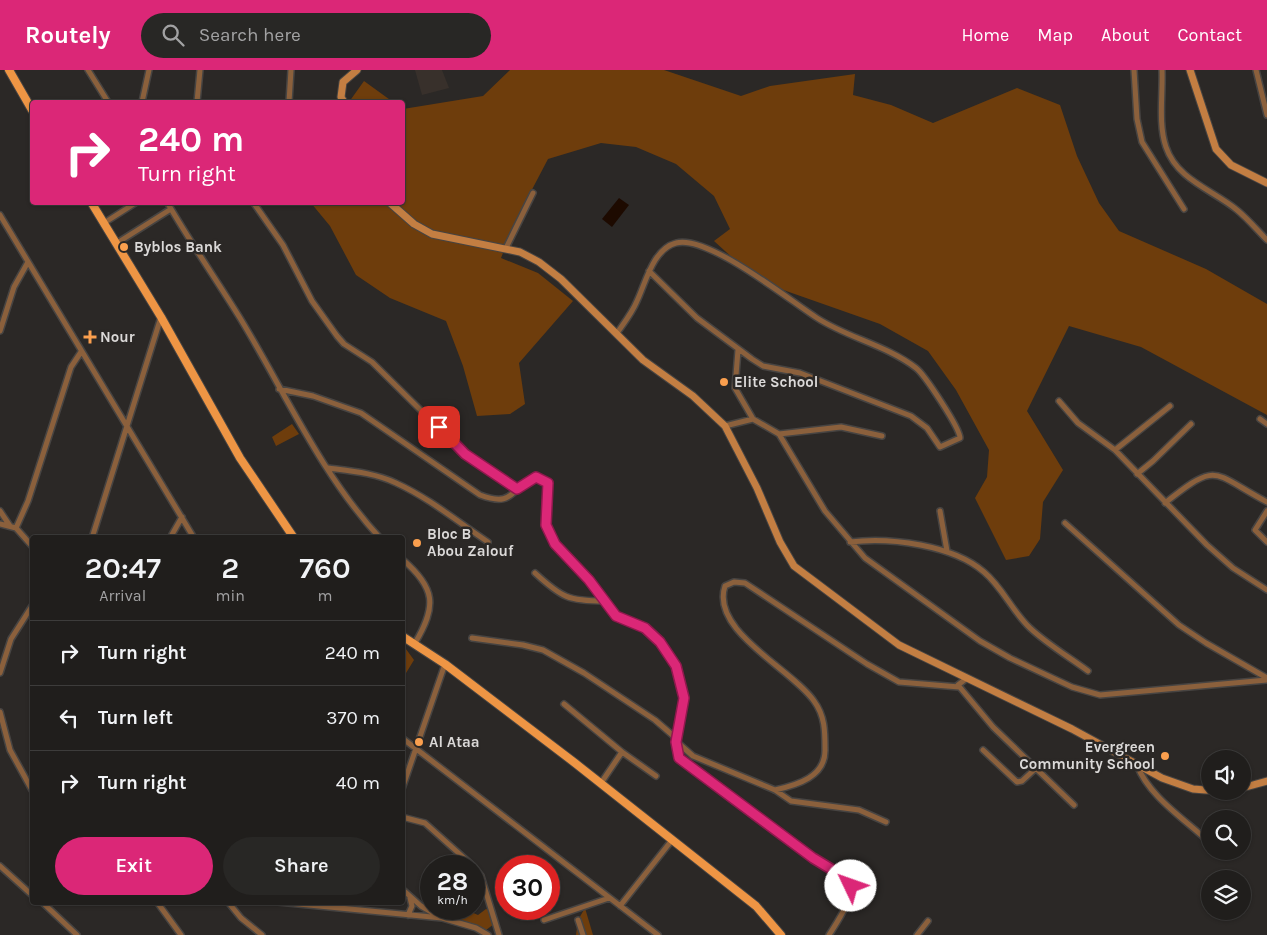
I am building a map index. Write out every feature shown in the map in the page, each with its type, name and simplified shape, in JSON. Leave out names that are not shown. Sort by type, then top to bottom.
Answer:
[{"type":"main road","points":[[8,70],[30,107]]},
{"type":"main road","points":[[93,205],[161,317],[240,458],[292,535]]},
{"type":"main road","points":[[405,638],[445,664],[601,783],[756,906],[781,935]]},
{"type":"street","points":[[88,70],[107,100]]},
{"type":"street","points":[[142,100],[149,70]]},
{"type":"street","points":[[197,100],[200,70]]},
{"type":"street","points":[[289,100],[291,70]]},
{"type":"street","points":[[343,100],[343,82],[358,70]]},
{"type":"street","points":[[1134,70],[1137,119],[1142,142],[1184,209]]},
{"type":"street","points":[[1162,70],[1163,129],[1166,148],[1186,177],[1237,210],[1267,240]]},
{"type":"street","points":[[1190,70],[1216,149],[1232,165],[1267,184]]},
{"type":"street","points":[[1256,70],[1267,115]]},
{"type":"street","points":[[506,248],[533,193]]},
{"type":"street","points":[[104,223],[132,205]]},
{"type":"street","points":[[169,205],[240,318],[305,436],[347,497],[378,535]]},
{"type":"street","points":[[255,205],[283,245],[312,301],[336,336],[344,344],[372,362],[465,454],[517,489]]},
{"type":"street","points":[[392,205],[414,224],[432,234],[460,241],[506,248],[528,256],[557,275],[643,360],[693,396],[725,426],[757,488],[780,542],[794,566],[899,645],[1137,765],[1177,784],[1201,790]]},
{"type":"street","points":[[117,243],[171,209]]},
{"type":"street","points":[[0,215],[192,535]]},
{"type":"street","points":[[617,333],[637,302],[649,270],[664,249],[673,243],[684,241],[701,245],[762,278],[828,325],[873,344],[916,368],[953,420],[960,438],[940,447],[927,428],[912,416],[800,373],[764,366],[738,350],[678,301],[649,270]]},
{"type":"street","points":[[0,331],[14,287],[28,262]]},
{"type":"street","points":[[93,535],[161,317]]},
{"type":"street","points":[[738,350],[735,388],[752,419],[779,434],[825,511],[850,542],[865,558],[980,641],[1010,658],[1084,691],[1100,695],[1267,679]]},
{"type":"street","points":[[13,527],[28,501],[71,366],[81,352]]},
{"type":"street","points":[[279,389],[313,396],[361,413],[480,495],[500,501],[536,477],[548,483],[545,506],[547,531],[555,544],[589,580],[616,616],[645,628],[660,642],[676,666],[684,698],[677,740],[679,758],[709,778],[813,858],[849,880],[851,886],[849,896],[829,935]]},
{"type":"street","points":[[1059,400],[1078,423],[1116,450],[1165,503],[1234,568],[1267,590]]},
{"type":"street","points":[[1116,450],[1170,406]]},
{"type":"street","points":[[725,426],[752,419]]},
{"type":"street","points":[[1260,419],[1267,424]]},
{"type":"street","points":[[1137,474],[1154,461],[1191,424]]},
{"type":"street","points":[[779,434],[841,427],[882,436]]},
{"type":"street","points":[[328,468],[377,476],[396,483],[434,505],[488,542]]},
{"type":"street","points":[[1165,503],[1199,477],[1214,474],[1236,482],[1267,502]]},
{"type":"street","points":[[0,511],[30,544]]},
{"type":"street","points":[[940,511],[947,551]]},
{"type":"street","points":[[1267,511],[1255,530],[1267,542]]},
{"type":"street","points":[[172,535],[182,517]]},
{"type":"street","points":[[1065,523],[1184,629],[1267,679]]},
{"type":"street","points":[[0,524],[13,527]]},
{"type":"street","points":[[850,542],[868,540],[899,542],[947,551],[984,571],[1030,628],[1088,671]]},
{"type":"street","points":[[405,562],[424,580],[428,588],[430,600],[427,621],[414,643]]},
{"type":"street","points":[[535,573],[564,596],[587,602],[604,601]]},
{"type":"street","points":[[775,790],[797,785],[814,776],[826,760],[824,723],[814,701],[729,620],[722,595],[725,586],[734,582],[745,583],[867,664],[899,682],[959,687],[992,727],[1074,806]]},
{"type":"street","points":[[0,674],[11,639],[30,609]]},
{"type":"street","points":[[472,638],[544,650],[584,673],[656,720],[693,756],[775,790],[791,801],[859,810],[886,822]]},
{"type":"street","points":[[405,780],[445,664]]},
{"type":"street","points":[[959,687],[958,684],[967,678]]},
{"type":"street","points":[[564,704],[622,752],[656,776]]},
{"type":"street","points":[[0,712],[10,750],[30,786]]},
{"type":"street","points":[[405,740],[658,935]]},
{"type":"street","points":[[984,750],[1017,782],[1022,781],[1035,769]]},
{"type":"street","points":[[601,783],[622,752]]},
{"type":"street","points":[[1137,765],[1141,775],[1150,787],[1201,835]]},
{"type":"street","points":[[1251,785],[1267,781]]},
{"type":"street","points":[[405,818],[425,823],[461,855]]},
{"type":"street","points":[[620,906],[672,840]]},
{"type":"street","points":[[0,866],[30,892]]},
{"type":"street","points":[[485,889],[499,935]]},
{"type":"street","points":[[405,892],[420,904]]},
{"type":"street","points":[[408,915],[412,906],[410,897]]},
{"type":"street","points":[[560,915],[609,898]]},
{"type":"street","points":[[45,905],[77,935]]},
{"type":"street","points":[[159,905],[181,935]]},
{"type":"street","points":[[230,905],[241,918],[262,935]]},
{"type":"street","points":[[324,905],[420,916]]},
{"type":"street","points":[[449,920],[476,928],[488,935]]},
{"type":"street","points":[[578,920],[583,935]]},
{"type":"street","points":[[917,935],[928,921]]},
{"type":"shaded area","points":[[415,70],[442,70],[449,88],[422,95]]},
{"type":"shaded area","points":[[510,70],[664,70],[741,96],[770,86],[855,74],[853,95],[891,105],[933,123],[1017,88],[1060,105],[1077,156],[1099,203],[1119,231],[1206,269],[1267,304],[1267,415],[1141,347],[1069,326],[1027,411],[1063,470],[1043,502],[1040,539],[1029,556],[1006,560],[975,498],[987,477],[989,450],[956,390],[928,351],[880,324],[758,281],[714,241],[730,229],[714,196],[676,164],[636,147],[601,143],[548,159],[516,220],[501,258],[538,273],[573,301],[519,363],[525,404],[510,414],[477,416],[463,366],[446,321],[390,298],[356,275],[330,226],[313,205],[405,205],[405,109],[483,96]]},
{"type":"shaded area","points":[[364,81],[390,100],[350,100]]},
{"type":"shaded area","points":[[619,198],[629,205],[612,227],[602,219]]},
{"type":"shaded area","points":[[292,424],[299,434],[276,446],[272,437]]},
{"type":"shaded area","points":[[405,648],[414,660],[405,675]]},
{"type":"shaded area","points":[[585,908],[593,935],[576,935],[578,920]]},
{"type":"shaded area","points":[[485,910],[489,910],[494,924],[486,930],[461,920],[485,920]]},
{"type":"place","name":"Byblos Bank","points":[[124,247]]},
{"type":"place","name":"Nour","points":[[90,337]]},
{"type":"place","name":"Elite School","points":[[724,382]]},
{"type":"place","name":"Bloc B Abou Zalouf","points":[[417,543]]},
{"type":"place","name":"Al Ataa","points":[[419,742]]},
{"type":"place","name":"Evergreen Community School","points":[[1165,756]]},
{"type":"route","points":[[439,427],[465,454],[517,489],[536,477],[548,483],[549,488],[545,506],[546,525],[547,531],[555,544],[589,580],[610,610],[616,616],[645,628],[660,642],[676,666],[684,698],[682,719],[676,742],[679,758],[756,813],[813,858],[849,880],[851,886]]}]
